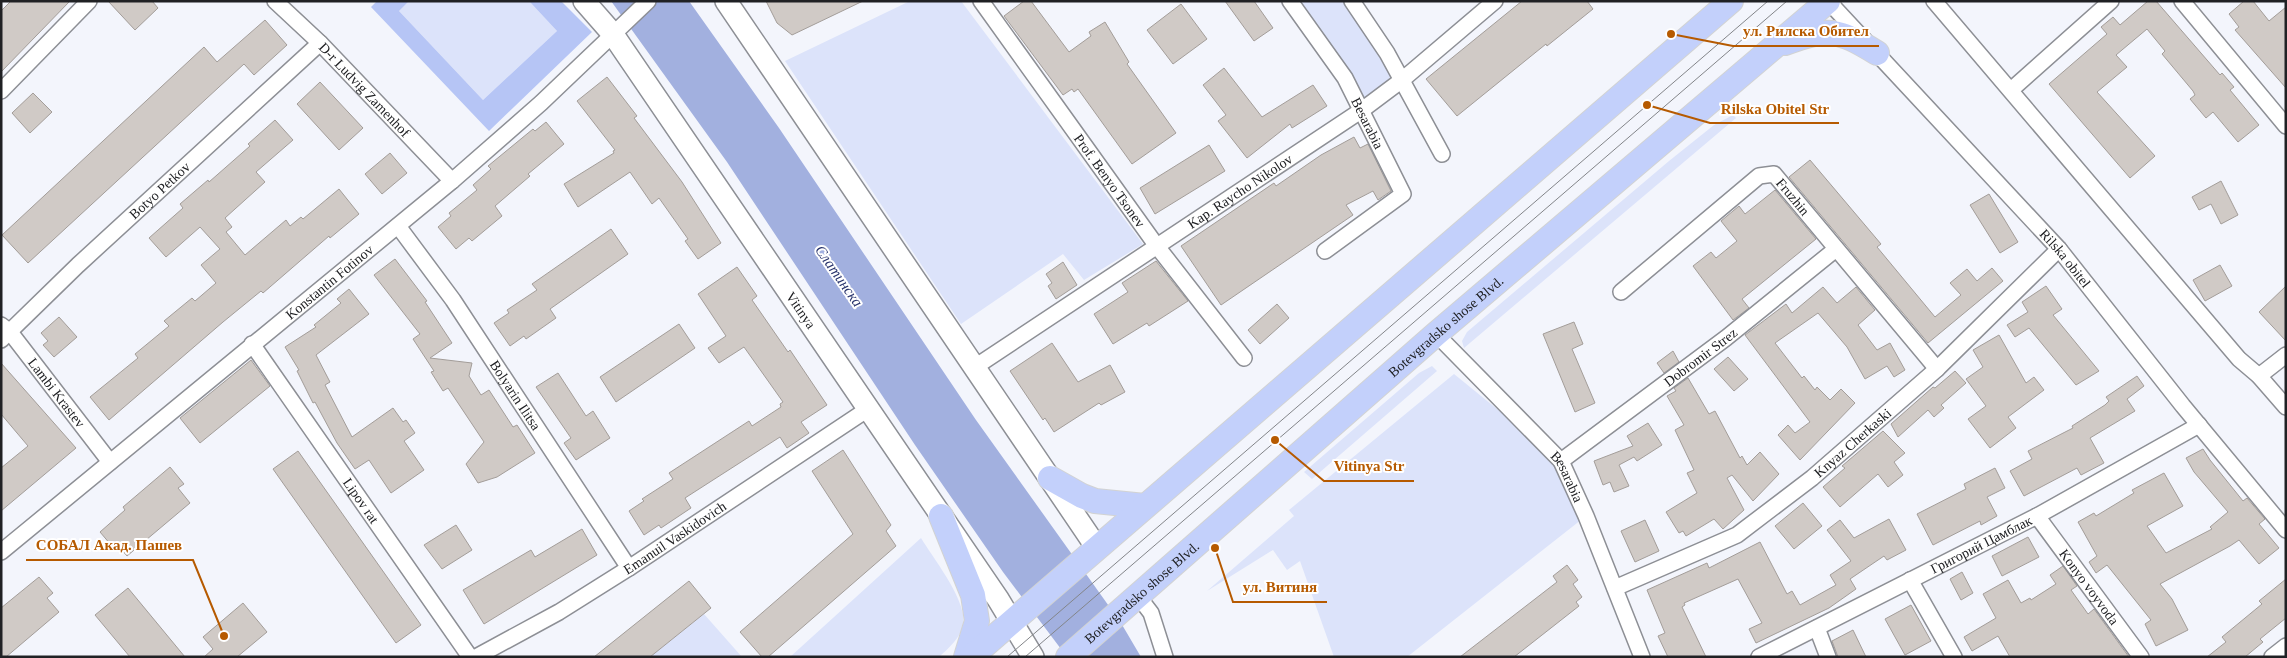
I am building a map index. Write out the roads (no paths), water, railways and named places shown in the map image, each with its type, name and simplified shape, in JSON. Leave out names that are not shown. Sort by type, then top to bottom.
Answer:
[{"type":"main road","name":"Botevgradsko shose Blvd.","points":[[1068,657],[1436,334],[1828,1]]},
{"type":"main road","points":[[971,657],[1729,2]]},
{"type":"main road","points":[[1770,50],[1808,34],[1830,32],[1849,36],[1877,53]]},
{"type":"main road","points":[[1050,478],[1082,496],[1095,500],[1145,506]]},
{"type":"main road","points":[[941,516],[973,596],[977,621],[966,657]]},
{"type":"street","points":[[1,91],[89,1]]},
{"type":"street","name":"D-r Ludvig Zamenhof","points":[[275,1],[320,43],[452,182]]},
{"type":"street","name":"Vitinya","points":[[584,1],[617,30],[868,409],[1013,621],[1033,657]]},
{"type":"street","name":"Konstantin Fotinov","points":[[1,552],[252,344],[452,182],[541,103],[648,1]]},
{"type":"street","points":[[726,1],[1097,548]]},
{"type":"street","name":"Besarabia","points":[[1290,1],[1345,78],[1402,194],[1325,251]]},
{"type":"street","points":[[1352,1],[1387,53],[1442,154]]},
{"type":"street","name":"Kap. Raycho Nikolov","points":[[975,367],[1089,292],[1156,245],[1362,110],[1402,80],[1494,1]]},
{"type":"street","name":"Rilska obitel","points":[[1828,1],[2059,249],[2199,426],[2286,530]]},
{"type":"street","points":[[1934,1],[2239,359],[2260,376],[2286,407]]},
{"type":"street","points":[[2011,90],[2112,1]]},
{"type":"street","points":[[2182,1],[2286,126]]},
{"type":"street","name":"Prof. Benyo Tsonev","points":[[985,3],[1156,245],[1244,358]]},
{"type":"street","name":"Botyo Petkov","points":[[4,332],[320,43]]},
{"type":"street","name":"Fruzhin","points":[[1621,292],[1758,176],[1774,174],[1937,369]]},
{"type":"street","name":"Bolyarin Ilitsa","points":[[398,226],[453,300],[629,568]]},
{"type":"street","name":"Dobromir Strez","points":[[1561,461],[1726,338],[1836,249]]},
{"type":"street","name":"Knyaz Cherkaski","points":[[1615,588],[1737,535],[1812,478],[1937,369],[2059,249]]},
{"type":"street","name":"Lambi Krastev","points":[[4,332],[110,462]]},
{"type":"street","name":"Besarabia","points":[[1436,334],[1561,461],[1642,657]]},
{"type":"street","name":"Lipov rat","points":[[252,344],[470,657]]},
{"type":"street","points":[[2260,376],[2286,355]]},
{"type":"street","name":"Emanuil Vaskidovich","points":[[476,657],[559,612],[629,568],[868,409]]},
{"type":"street","name":"Григорий Цамблак","points":[[1759,657],[2037,516],[2199,426]]},
{"type":"street","name":"Konyo voyvoda","points":[[2037,516],[2142,657]]},
{"type":"street","points":[[1910,580],[1954,657]]},
{"type":"street","points":[[1138,596],[1151,613],[1165,657]]},
{"type":"street","points":[[1817,628],[1828,657]]},
{"type":"street","points":[[2272,657],[2286,646]]},
{"type":"water","name":"Слатинска","points":[[611,1],[689,1],[779,128],[976,420],[1121,623],[1141,657],[1067,657],[1003,572],[915,445],[727,162]]},
{"type":"tram line","points":[[1007,657],[1768,1]]},
{"type":"tram line","points":[[1025,657],[1787,1]]},
{"type":"place","name":"ул. Рилска Обител","points":[[1671,34]]},
{"type":"place","name":"Rilska Obitel Str","points":[[1647,105]]},
{"type":"place","name":"Vitinya Str","points":[[1275,440]]},
{"type":"place","name":"ул. Витиня","points":[[1215,548]]},
{"type":"place","name":"СОБАЛ Акад. Пашев","points":[[224,636]]}]
